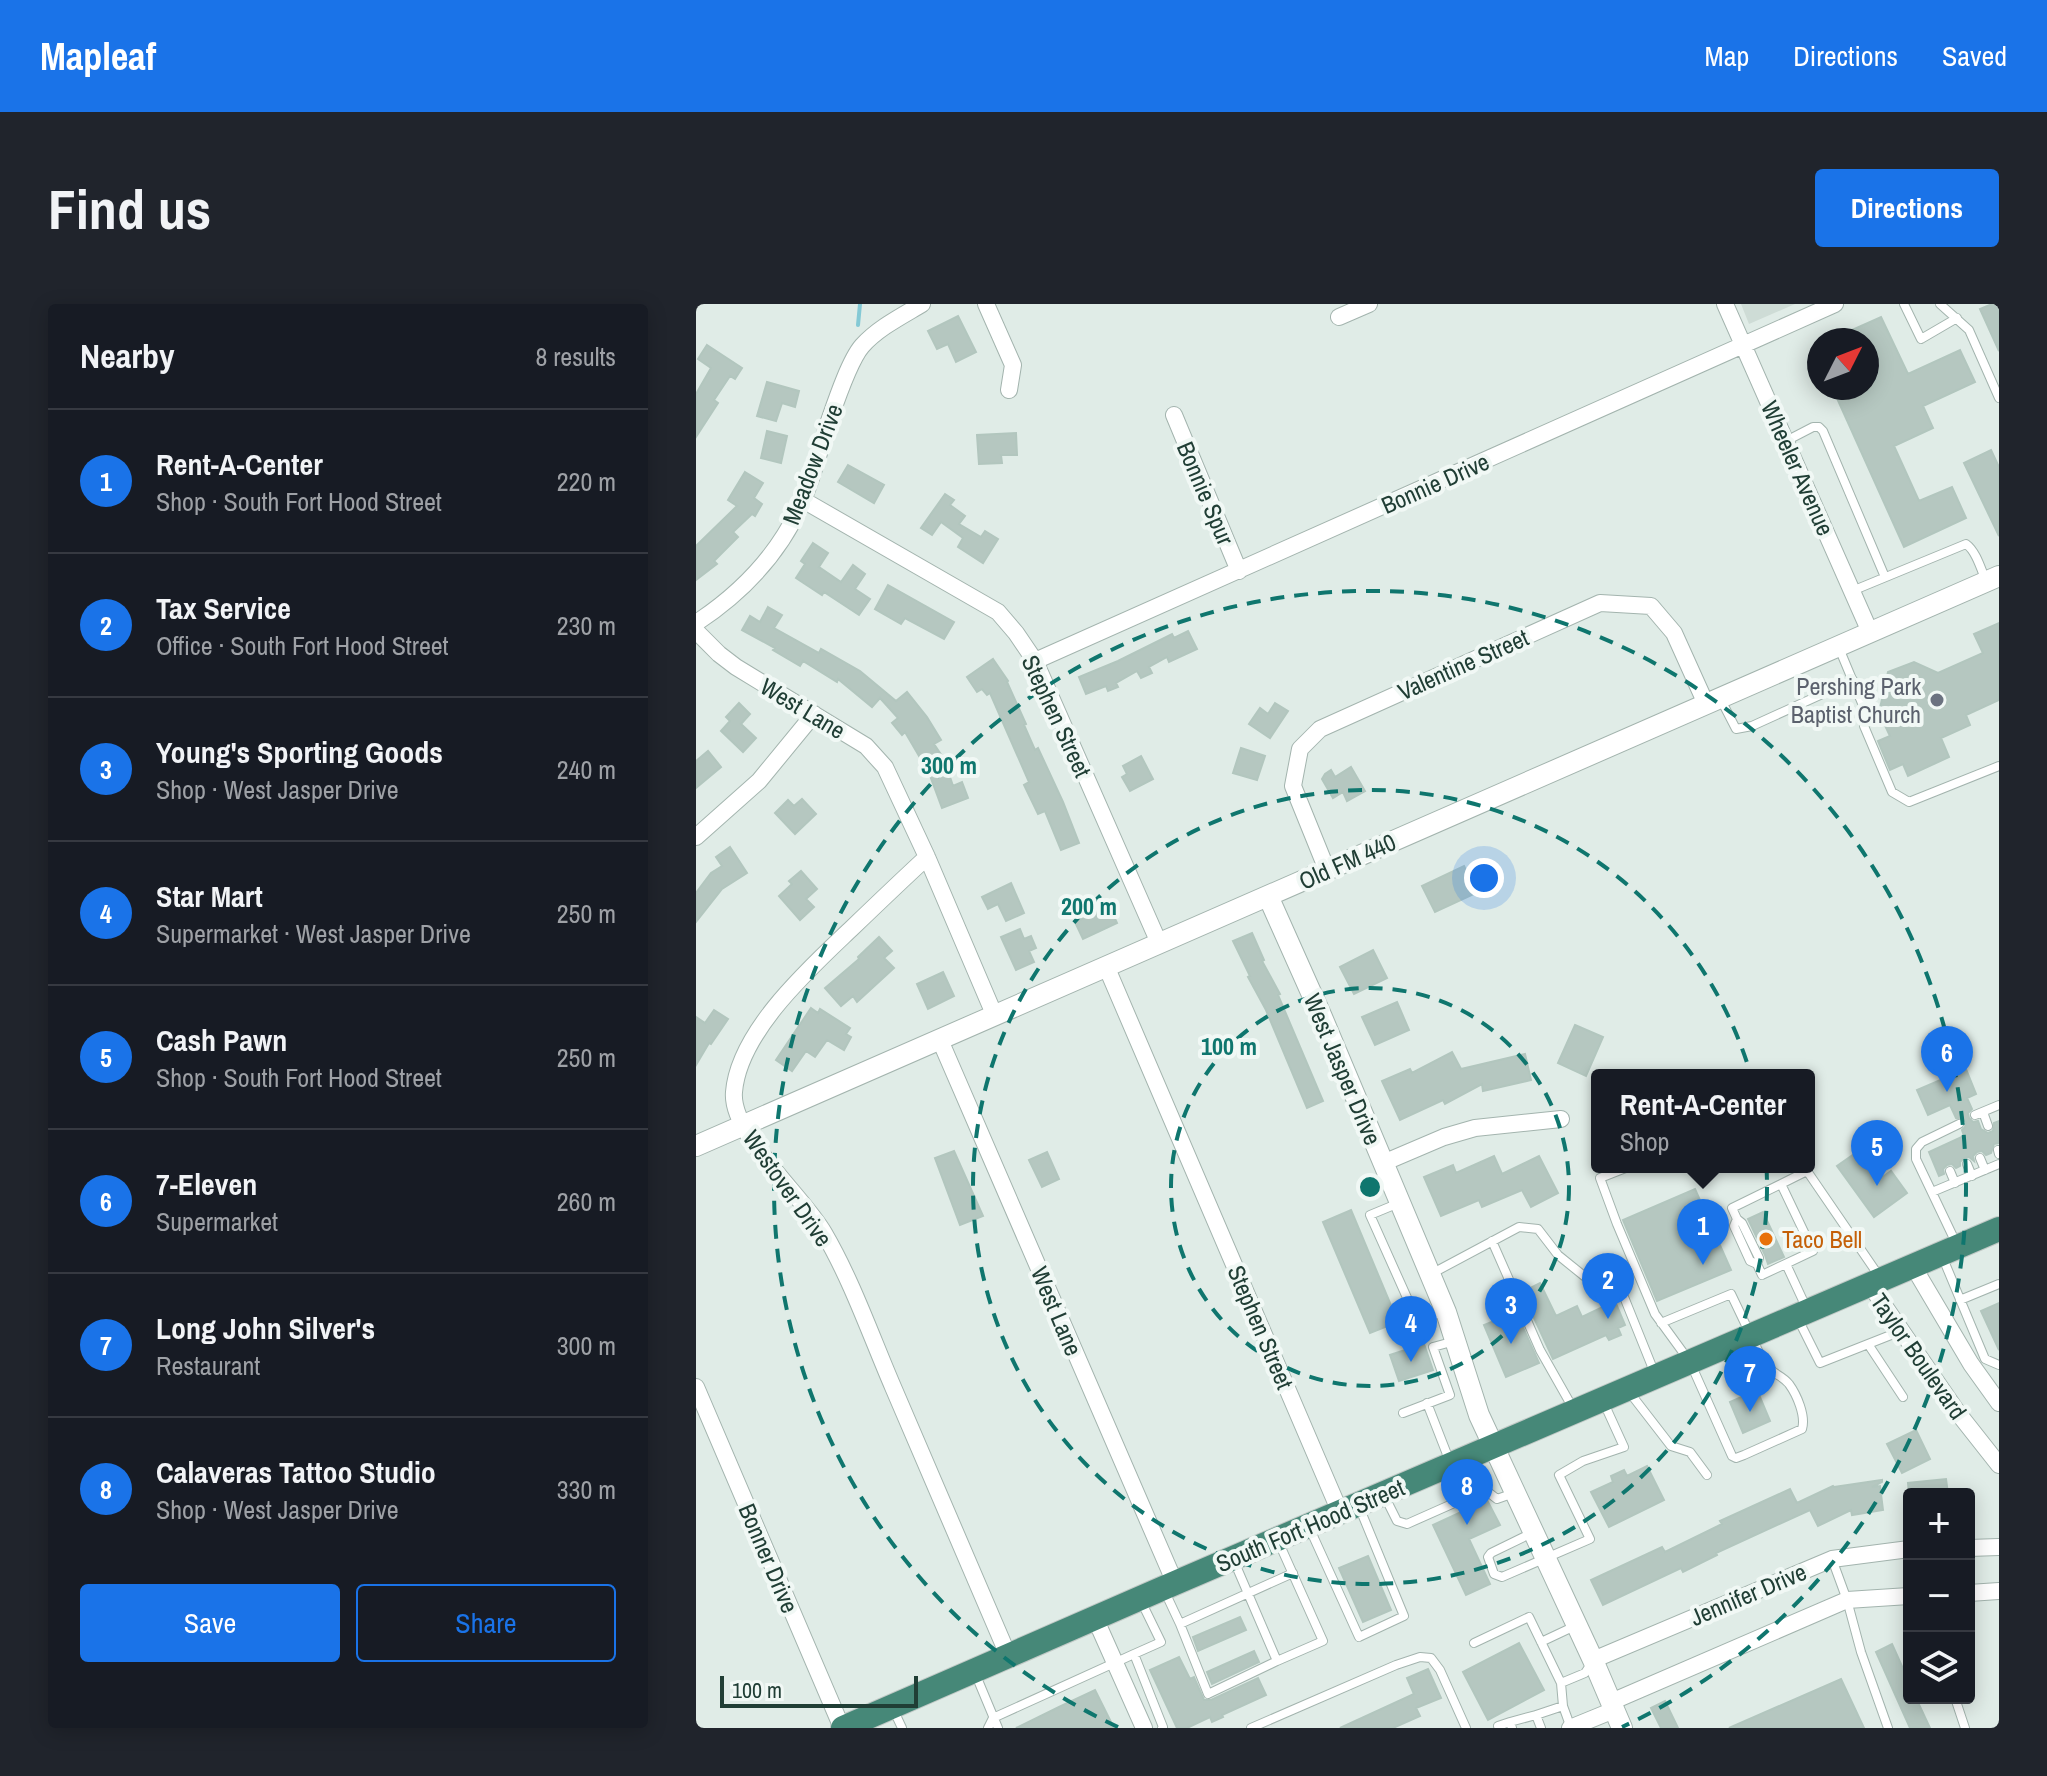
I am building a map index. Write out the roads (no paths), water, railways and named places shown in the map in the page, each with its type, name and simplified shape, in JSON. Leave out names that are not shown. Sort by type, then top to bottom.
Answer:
[{"type":"highway","name":"South Fort Hood Street","points":[[847,1727],[897,1717],[973,1671],[1008,1655],[1999,1229]]},
{"type":"street","name":"Meadow Drive","points":[[696,623],[745,585],[768,560],[789,528],[803,500],[833,411],[860,348],[922,304]]},
{"type":"street","points":[[986,304],[1013,365],[1009,390]]},
{"type":"street","points":[[1339,317],[1369,304]]},
{"type":"street","name":"Wheeler Avenue","points":[[1725,304],[1870,632]]},
{"type":"street","name":"Bonnie Drive","points":[[1035,661],[1835,304]]},
{"type":"street","name":"Bonnie Spur","points":[[1174,415],[1239,571]]},
{"type":"street","name":"Stephen Street","points":[[803,500],[998,612],[1016,633],[1035,661],[1159,943]]},
{"type":"street","name":"Old FM 440","points":[[696,1146],[1993,579]]},
{"type":"street","name":"Valentine Street","points":[[1327,870],[1293,786],[1300,749],[1320,729],[1600,603],[1651,606],[1674,633],[1713,701]]},
{"type":"street","name":"West Lane","points":[[696,631],[736,667],[866,746],[885,767],[994,1014]]},
{"type":"street","points":[[696,837],[759,781],[814,714]]},
{"type":"street","name":"Westover Drive","points":[[927,857],[815,961],[787,993],[755,1035],[739,1067],[733,1094],[743,1126],[824,1233],[856,1299],[1008,1655]]},
{"type":"street","name":"West Jasper Drive","points":[[1268,896],[1446,1312],[1479,1415],[1616,1714]]},
{"type":"street","name":"Stephen Street","points":[[1106,966],[1349,1508]]},
{"type":"street","name":"West Lane","points":[[940,1040],[1169,1586]]},
{"type":"street","points":[[1383,1163],[1444,1137],[1475,1128],[1561,1119]]},
{"type":"street","name":"Taylor Boulevard","points":[[1913,1266],[1971,1364],[1999,1403]]},
{"type":"street","name":"Taylor Boulevard","points":[[1876,1282],[1901,1331],[1999,1465]]},
{"type":"street","name":"Bonner Drive","points":[[696,1387],[847,1727]]},
{"type":"street","points":[[1975,1548],[1999,1547]]},
{"type":"street","name":"Jennifer Drive","points":[[1593,1660],[1832,1559],[1903,1550]]},
{"type":"street","points":[[1975,1593],[1999,1591]]},
{"type":"street","name":"Jennifer Drive","points":[[1571,1728],[1616,1714],[1847,1600],[1903,1596]]},
{"type":"street","points":[[1095,1618],[1144,1728]]},
{"type":"lane","points":[[1904,304],[1921,339],[1957,318]]},
{"type":"lane","points":[[1940,304],[1969,330],[1999,398]]},
{"type":"lane","points":[[1786,441],[1813,427],[1823,431],[1885,577]]},
{"type":"lane","points":[[1852,591],[1966,544],[1993,579]]},
{"type":"lane","points":[[1839,646],[1864,708],[1864,726],[1892,792],[1909,802],[1999,766]]},
{"type":"lane","points":[[1713,701],[1736,729],[1752,726],[1853,680]]},
{"type":"lane","points":[[1988,1126],[1979,1114],[1999,1107]]},
{"type":"lane","points":[[1956,1140],[1955,1126],[1922,1142],[1916,1149],[1916,1159],[1932,1192],[1950,1250],[1960,1300],[1985,1359],[1999,1365]]},
{"type":"lane","points":[[1935,1136],[1940,1147]]},
{"type":"lane","points":[[1980,1158],[1985,1170]]},
{"type":"lane","points":[[1967,1164],[1972,1176]]},
{"type":"lane","points":[[1932,1192],[1999,1164]]},
{"type":"lane","points":[[1950,1171],[1955,1183]]},
{"type":"lane","points":[[1613,1173],[1600,1178],[1633,1263],[1655,1314],[1661,1323],[1690,1362],[1732,1456],[1744,1455],[1802,1429],[1805,1420],[1790,1386],[1770,1371],[1731,1294],[1661,1323]]},
{"type":"lane","points":[[1781,1184],[1813,1251],[1762,1275],[1757,1264],[1759,1258],[1732,1208],[1799,1173]]},
{"type":"lane","points":[[1808,1173],[1876,1282]]},
{"type":"lane","points":[[1400,1202],[1370,1215],[1417,1320],[1446,1312]]},
{"type":"lane","points":[[1430,1274],[1519,1227],[1538,1229],[1558,1255],[1584,1276],[1618,1282],[1656,1376]]},
{"type":"lane","points":[[1492,1241],[1540,1350],[1574,1411]]},
{"type":"lane","points":[[1786,1264],[1820,1363],[1901,1331]]},
{"type":"lane","points":[[1960,1300],[1999,1284]]},
{"type":"lane","points":[[1403,1413],[1450,1395],[1433,1347],[1456,1341]]},
{"type":"lane","points":[[1868,1344],[1903,1397]]},
{"type":"lane","points":[[1445,1382],[1466,1376]]},
{"type":"lane","points":[[1627,1389],[1671,1446],[1690,1452],[1707,1475]]},
{"type":"lane","points":[[1533,1533],[1491,1553],[1488,1557],[1494,1574],[1502,1577],[1590,1539],[1559,1475],[1583,1461],[1624,1447],[1602,1400]]},
{"type":"lane","points":[[1427,1403],[1451,1464]]},
{"type":"lane","points":[[1384,1493],[1397,1521],[1407,1524],[1479,1492],[1488,1492],[1497,1499],[1515,1493]]},
{"type":"lane","points":[[1308,1526],[1359,1637],[1404,1616],[1349,1508]]},
{"type":"lane","points":[[1169,1586],[1180,1624],[1208,1694],[1323,1641],[1277,1539]]},
{"type":"lane","points":[[1233,1558],[1277,1661]]},
{"type":"lane","points":[[1832,1559],[1888,1728]]},
{"type":"lane","points":[[1180,1624],[1293,1573]]},
{"type":"lane","points":[[988,1728],[993,1718],[1161,1642],[1140,1598]]},
{"type":"lane","points":[[1474,1643],[1529,1617],[1561,1683],[1563,1706],[1571,1728]]},
{"type":"lane","points":[[1541,1642],[1576,1626]]},
{"type":"lane","points":[[1134,1654],[1162,1728]]},
{"type":"lane","points":[[1251,1728],[1420,1657],[1431,1658],[1440,1670],[1466,1728]]},
{"type":"lane","points":[[1561,1683],[1585,1673],[1593,1660]]},
{"type":"lane","points":[[973,1671],[998,1728]]},
{"type":"lane","points":[[1957,1704],[1965,1728]]},
{"type":"lane","points":[[1498,1726],[1511,1725],[1563,1706]]},
{"type":"lane","points":[[1536,1715],[1541,1728]]},
{"type":"waterway","points":[[858,325],[860,304]]},
{"type":"place","name":"Pershing Park Baptist Church","points":[[1937,700]]},
{"type":"place","name":"7-Eleven","points":[[1947,1092]]},
{"type":"place","name":"Cash Pawn","points":[[1877,1186]]},
{"type":"place","name":"Taco Bell","points":[[1766,1239]]},
{"type":"place","name":"Rent-A-Center","points":[[1703,1265]]},
{"type":"place","name":"Tax Service","points":[[1608,1319]]},
{"type":"place","name":"Young's Sporting Goods","points":[[1511,1344]]},
{"type":"place","name":"Star Mart","points":[[1411,1362]]},
{"type":"place","name":"Long John Silver's","points":[[1750,1412]]},
{"type":"place","name":"Calaveras Tattoo Studio","points":[[1467,1525]]}]
